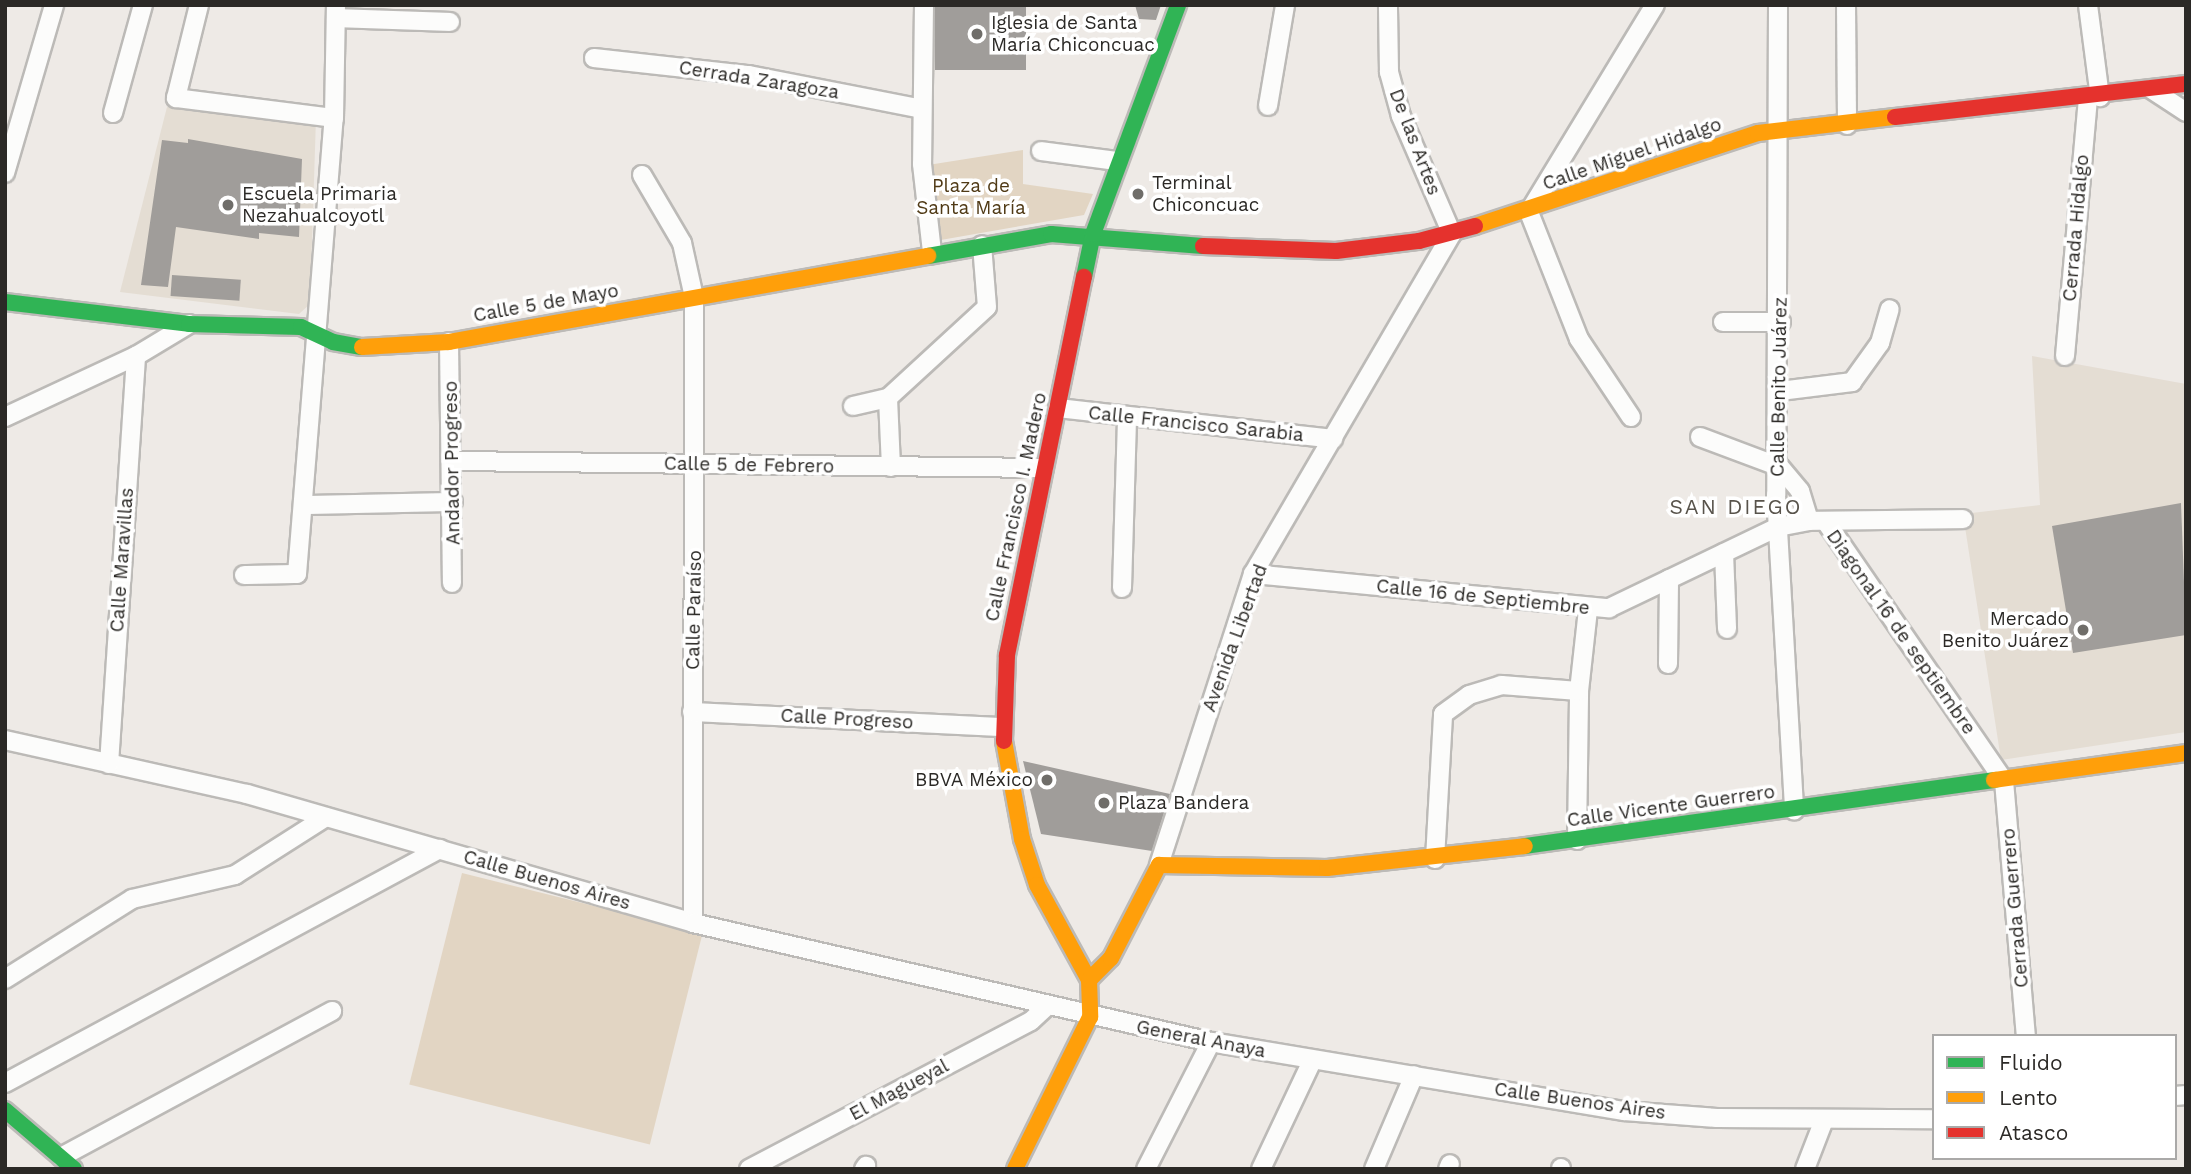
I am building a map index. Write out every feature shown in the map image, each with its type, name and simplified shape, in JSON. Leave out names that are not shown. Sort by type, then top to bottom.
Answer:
[{"type":"main road","name":"Calle Francisco I. Madero","points":[[1090,1017],[1089,980],[1052,916],[1025,850],[1002,727],[1007,655],[1093,234],[1117,161],[1178,5]]},
{"type":"main road","name":"Calle Miguel Hidalgo","points":[[1093,234],[1246,250],[1336,251],[1452,234],[1528,212],[1781,129],[1847,125],[2094,98],[2186,84]]},
{"type":"main road","name":"Calle 5 de Mayo","points":[[5,302],[189,324],[301,327],[319,333],[333,342],[380,350],[449,342],[932,252],[1093,234]]},
{"type":"main road","name":"Calle Vicente Guerrero","points":[[1159,865],[1326,867],[1435,859],[2004,781],[2186,753]]},
{"type":"main road","name":"Avenida Libertad","points":[[1089,980],[1111,958],[1159,865]]},
{"type":"main road","points":[[1015,1169],[1090,1017]]},
{"type":"main road","points":[[5,1110],[67,1163]]},
{"type":"street","points":[[5,173],[54,5]]},
{"type":"street","points":[[113,113],[143,5]]},
{"type":"street","points":[[199,5],[176,98],[334,118]]},
{"type":"street","points":[[924,5],[922,108],[932,252]]},
{"type":"street","points":[[1268,106],[1285,5]]},
{"type":"street","name":"De las Artes","points":[[1388,5],[1392,83],[1452,234]]},
{"type":"street","points":[[1631,417],[1579,339],[1528,212],[1655,5]]},
{"type":"street","name":"Calle Benito Juárez","points":[[1779,5],[1781,322],[1778,527],[1794,810]]},
{"type":"street","points":[[1846,5],[1847,125]]},
{"type":"street","name":"Cerrada Hidalgo","points":[[2065,356],[2094,98],[2088,5]]},
{"type":"street","points":[[244,575],[297,574],[319,333],[334,118],[336,12],[450,22]]},
{"type":"street","name":"Cerrada Zaragoza","points":[[594,58],[749,75],[922,108]]},
{"type":"street","points":[[2151,89],[2186,112]]},
{"type":"street","points":[[1041,151],[1117,161]]},
{"type":"street","name":"Calle Paraíso","points":[[642,175],[682,243],[694,298],[697,463],[692,712],[692,923]]},
{"type":"street","name":"Avenida Libertad","points":[[1159,865],[1253,574],[1452,234]]},
{"type":"street","points":[[853,406],[888,398],[986,307],[982,245]]},
{"type":"street","points":[[1780,391],[1852,382],[1880,343],[1890,309]]},
{"type":"street","points":[[1723,322],[1781,322]]},
{"type":"street","points":[[5,417],[136,356],[189,324]]},
{"type":"street","name":"Andador Progreso","points":[[449,342],[454,461],[452,583]]},
{"type":"street","name":"Calle Maravillas","points":[[108,764],[136,356]]},
{"type":"street","points":[[888,398],[891,467]]},
{"type":"street","name":"Calle Francisco Sarabia","points":[[1058,408],[1333,439]]},
{"type":"street","points":[[1122,588],[1128,416]]},
{"type":"street","points":[[1700,437],[1780,467],[1800,491],[1817,522],[1963,519]]},
{"type":"street","name":"Calle 5 de Febrero","points":[[454,461],[1044,468]]},
{"type":"street","points":[[305,505],[453,502]]},
{"type":"street","name":"Diagonal 16 de septiembre","points":[[1778,527],[1817,522],[2004,781]]},
{"type":"street","name":"Calle 16 de Septiembre","points":[[1253,574],[1588,609],[1609,608],[1778,527]]},
{"type":"street","points":[[1724,553],[1727,629]]},
{"type":"street","points":[[1668,663],[1670,579]]},
{"type":"street","points":[[1577,840],[1579,691],[1588,609]]},
{"type":"street","points":[[1435,859],[1443,713],[1469,695],[1500,685],[1579,691]]},
{"type":"street","name":"Calle Progreso","points":[[692,712],[1002,727]]},
{"type":"street","name":"Calle Buenos Aires","points":[[5,740],[326,817],[692,923],[1090,1017]]},
{"type":"street","name":"Cerrada Guerrero","points":[[2004,781],[2026,1034]]},
{"type":"street","points":[[5,979],[132,899],[235,875],[326,817]]},
{"type":"street","points":[[5,1083],[440,849]]},
{"type":"street","name":"El Magueyal","points":[[749,1169],[1031,1021],[1046,1007]]},
{"type":"street","points":[[67,1163],[332,1011]]},
{"type":"street","name":"General Anaya","points":[[1090,1017],[1312,1061]]},
{"type":"street","points":[[1146,1169],[1211,1042]]},
{"type":"street","points":[[1261,1169],[1312,1061]]},
{"type":"street","name":"Calle Buenos Aires","points":[[1312,1061],[1413,1075],[1625,1111],[1824,1120],[1932,1119]]},
{"type":"street","points":[[1374,1169],[1413,1075]]},
{"type":"street","points":[[1805,1169],[1824,1120]]},
{"type":"shaded area","name":"Escuela Primaria Nezahualcoyotl","points":[[167,107],[316,118],[310,304],[299,314],[120,292]]},
{"type":"shaded area","name":"Mercado Benito Juárez","points":[[2032,356],[2186,384],[2186,732],[2001,760],[1963,514],[2040,505]]},
{"type":"green space","name":"Plaza de Santa María","points":[[1023,150],[1023,184],[1093,194],[1084,215],[935,241],[928,165]]},
{"type":"green space","points":[[462,873],[703,933],[650,1145],[409,1085]]},
{"type":"building","name":"Iglesia de Santa María Chiconcuac","points":[[935,5],[1026,5],[1026,70],[935,70]]},
{"type":"building","points":[[1135,5],[1161,5],[1156,20],[1139,19]]},
{"type":"building","points":[[188,139],[302,159],[299,237],[259,233],[259,239],[176,227],[168,287],[141,285],[162,140],[188,143]]},
{"type":"building","points":[[172,275],[241,280],[239,301],[171,296]]},
{"type":"building","points":[[2181,503],[2186,635],[2073,653],[2052,526]]},
{"type":"building","name":"Plaza Bandera","points":[[1023,761],[1170,794],[1152,851],[1041,834]]},
{"type":"traffic: fast","points":[[1084,277],[1093,234],[1178,5]]},
{"type":"traffic: fast","points":[[928,256],[1051,234],[1203,246]]},
{"type":"traffic: fast","points":[[5,302],[189,324],[301,327],[333,342],[362,347]]},
{"type":"traffic: fast","points":[[1525,846],[1994,780]]},
{"type":"traffic: fast","points":[[5,1110],[74,1169]]},
{"type":"traffic: slow","points":[[1475,226],[1758,133],[1895,117]]},
{"type":"traffic: slow","points":[[362,347],[449,342],[928,256]]},
{"type":"traffic: slow","points":[[1004,741],[1022,839],[1037,885],[1089,980],[1090,1017],[1015,1169]]},
{"type":"traffic: slow","points":[[1994,780],[2186,753]]},
{"type":"traffic: slow","points":[[1089,980],[1111,958],[1159,865],[1327,868],[1525,846]]},
{"type":"traffic: jam","points":[[1895,117],[2186,84]]},
{"type":"traffic: jam","points":[[1203,246],[1336,251],[1419,241],[1475,226]]},
{"type":"traffic: jam","points":[[1004,741],[1007,655],[1084,277]]},
{"type":"place","name":"Iglesia de Santa María Chiconcuac","points":[[977,34]]},
{"type":"place","name":"Terminal Chiconcuac","points":[[1138,194]]},
{"type":"place","name":"Escuela Primaria Nezahualcoyotl","points":[[228,205]]},
{"type":"place","name":"Mercado Benito Juárez","points":[[2083,630]]},
{"type":"place","name":"BBVA México","points":[[1047,780]]},
{"type":"place","name":"Plaza Bandera","points":[[1104,803]]},
{"type":"district","name":"SAN DIEGO","points":[[1736,507]]}]
